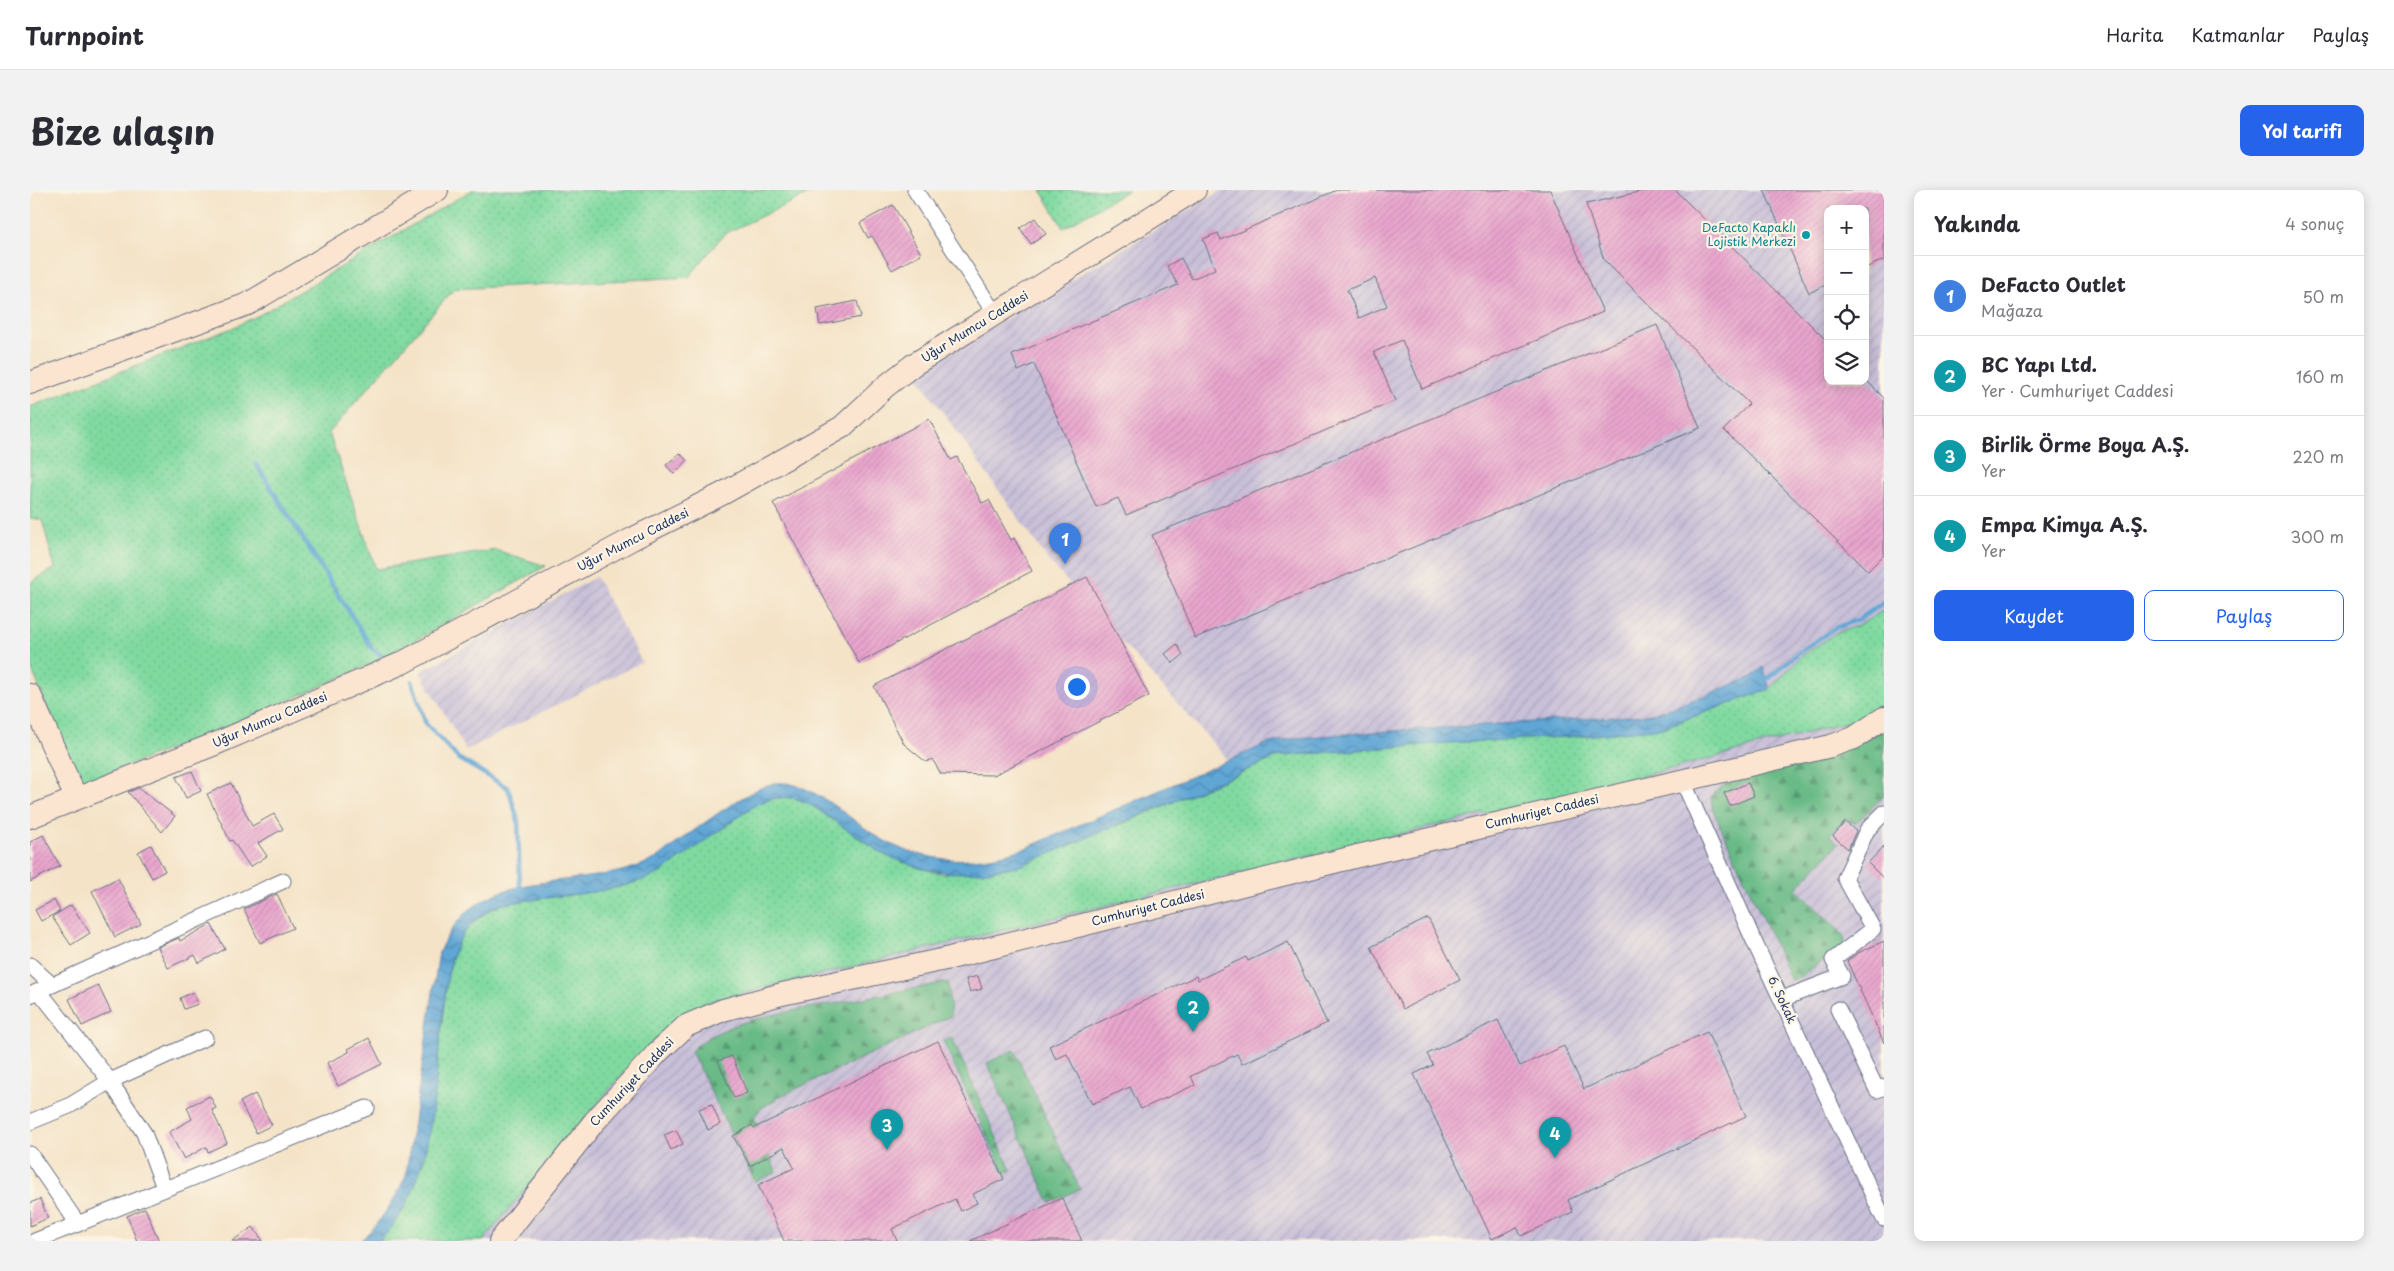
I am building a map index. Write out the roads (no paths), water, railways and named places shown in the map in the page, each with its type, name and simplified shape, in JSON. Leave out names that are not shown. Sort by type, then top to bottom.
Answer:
[{"type":"street","points":[[30,383],[248,304],[437,190]]},
{"type":"street","points":[[915,190],[995,314]]},
{"type":"street","name":"Uğur Mumcu Caddesi","points":[[30,817],[215,744],[402,663],[625,543],[722,494],[842,427],[886,386],[913,365],[1195,190]]},
{"type":"street","points":[[30,695],[76,798]]},
{"type":"street","name":"Cumhuriyet Caddesi","points":[[500,1241],[594,1122],[659,1051],[686,1026],[723,1010],[782,994],[950,958],[1362,855],[1682,779],[1831,746],[1854,738],[1884,718]]},
{"type":"street","name":"6. Sokak","points":[[1682,779],[1884,1219]]},
{"type":"street","points":[[1782,999],[1842,976],[1833,960],[1873,929],[1845,878],[1867,830],[1884,814]]},
{"type":"street","points":[[40,990],[283,881]]},
{"type":"street","points":[[30,965],[40,990],[110,1081],[144,1133],[164,1188]]},
{"type":"street","points":[[1838,1010],[1877,1090],[1884,1087]]},
{"type":"street","points":[[30,1122],[69,1106],[110,1081],[205,1038]]},
{"type":"street","points":[[35,1241],[367,1108]]},
{"type":"street","points":[[30,1154],[78,1224]]},
{"type":"water","points":[[1763,667],[1770,689],[1661,728],[1584,736],[1446,743],[1280,756],[1023,865],[968,873],[952,873],[919,867],[883,854],[808,803],[794,798],[781,798],[755,805],[660,873],[642,880],[603,890],[503,904],[485,913],[470,926],[458,943],[451,960],[429,1130],[423,1161],[412,1191],[398,1218],[379,1241],[360,1241],[387,1210],[406,1175],[439,952],[458,922],[480,902],[506,890],[627,870],[657,858],[732,804],[748,794],[775,783],[789,783],[817,795],[871,833],[900,848],[935,858],[972,859],[990,857],[1026,848],[1269,743],[1297,738],[1359,733],[1646,715],[1674,707],[1752,677]]},
{"type":"waterway","points":[[256,464],[372,648],[382,656]]},
{"type":"waterway","points":[[1762,681],[1769,678],[1798,653],[1835,628],[1859,619],[1884,602]]},
{"type":"waterway","points":[[412,681],[426,724],[458,758],[508,788],[518,820],[520,892]]},
{"type":"place","name":"DeFacto Kapaklı Lojistik Merkezi","points":[[1806,235]]},
{"type":"place","name":"DeFacto Outlet","points":[[1065,564]]},
{"type":"place","name":"BC Yapı Ltd.","points":[[1193,1032]]},
{"type":"place","name":"Birlik Örme Boya A.Ş.","points":[[887,1150]]},
{"type":"place","name":"Empa Kimya A.Ş.","points":[[1555,1158]]}]
